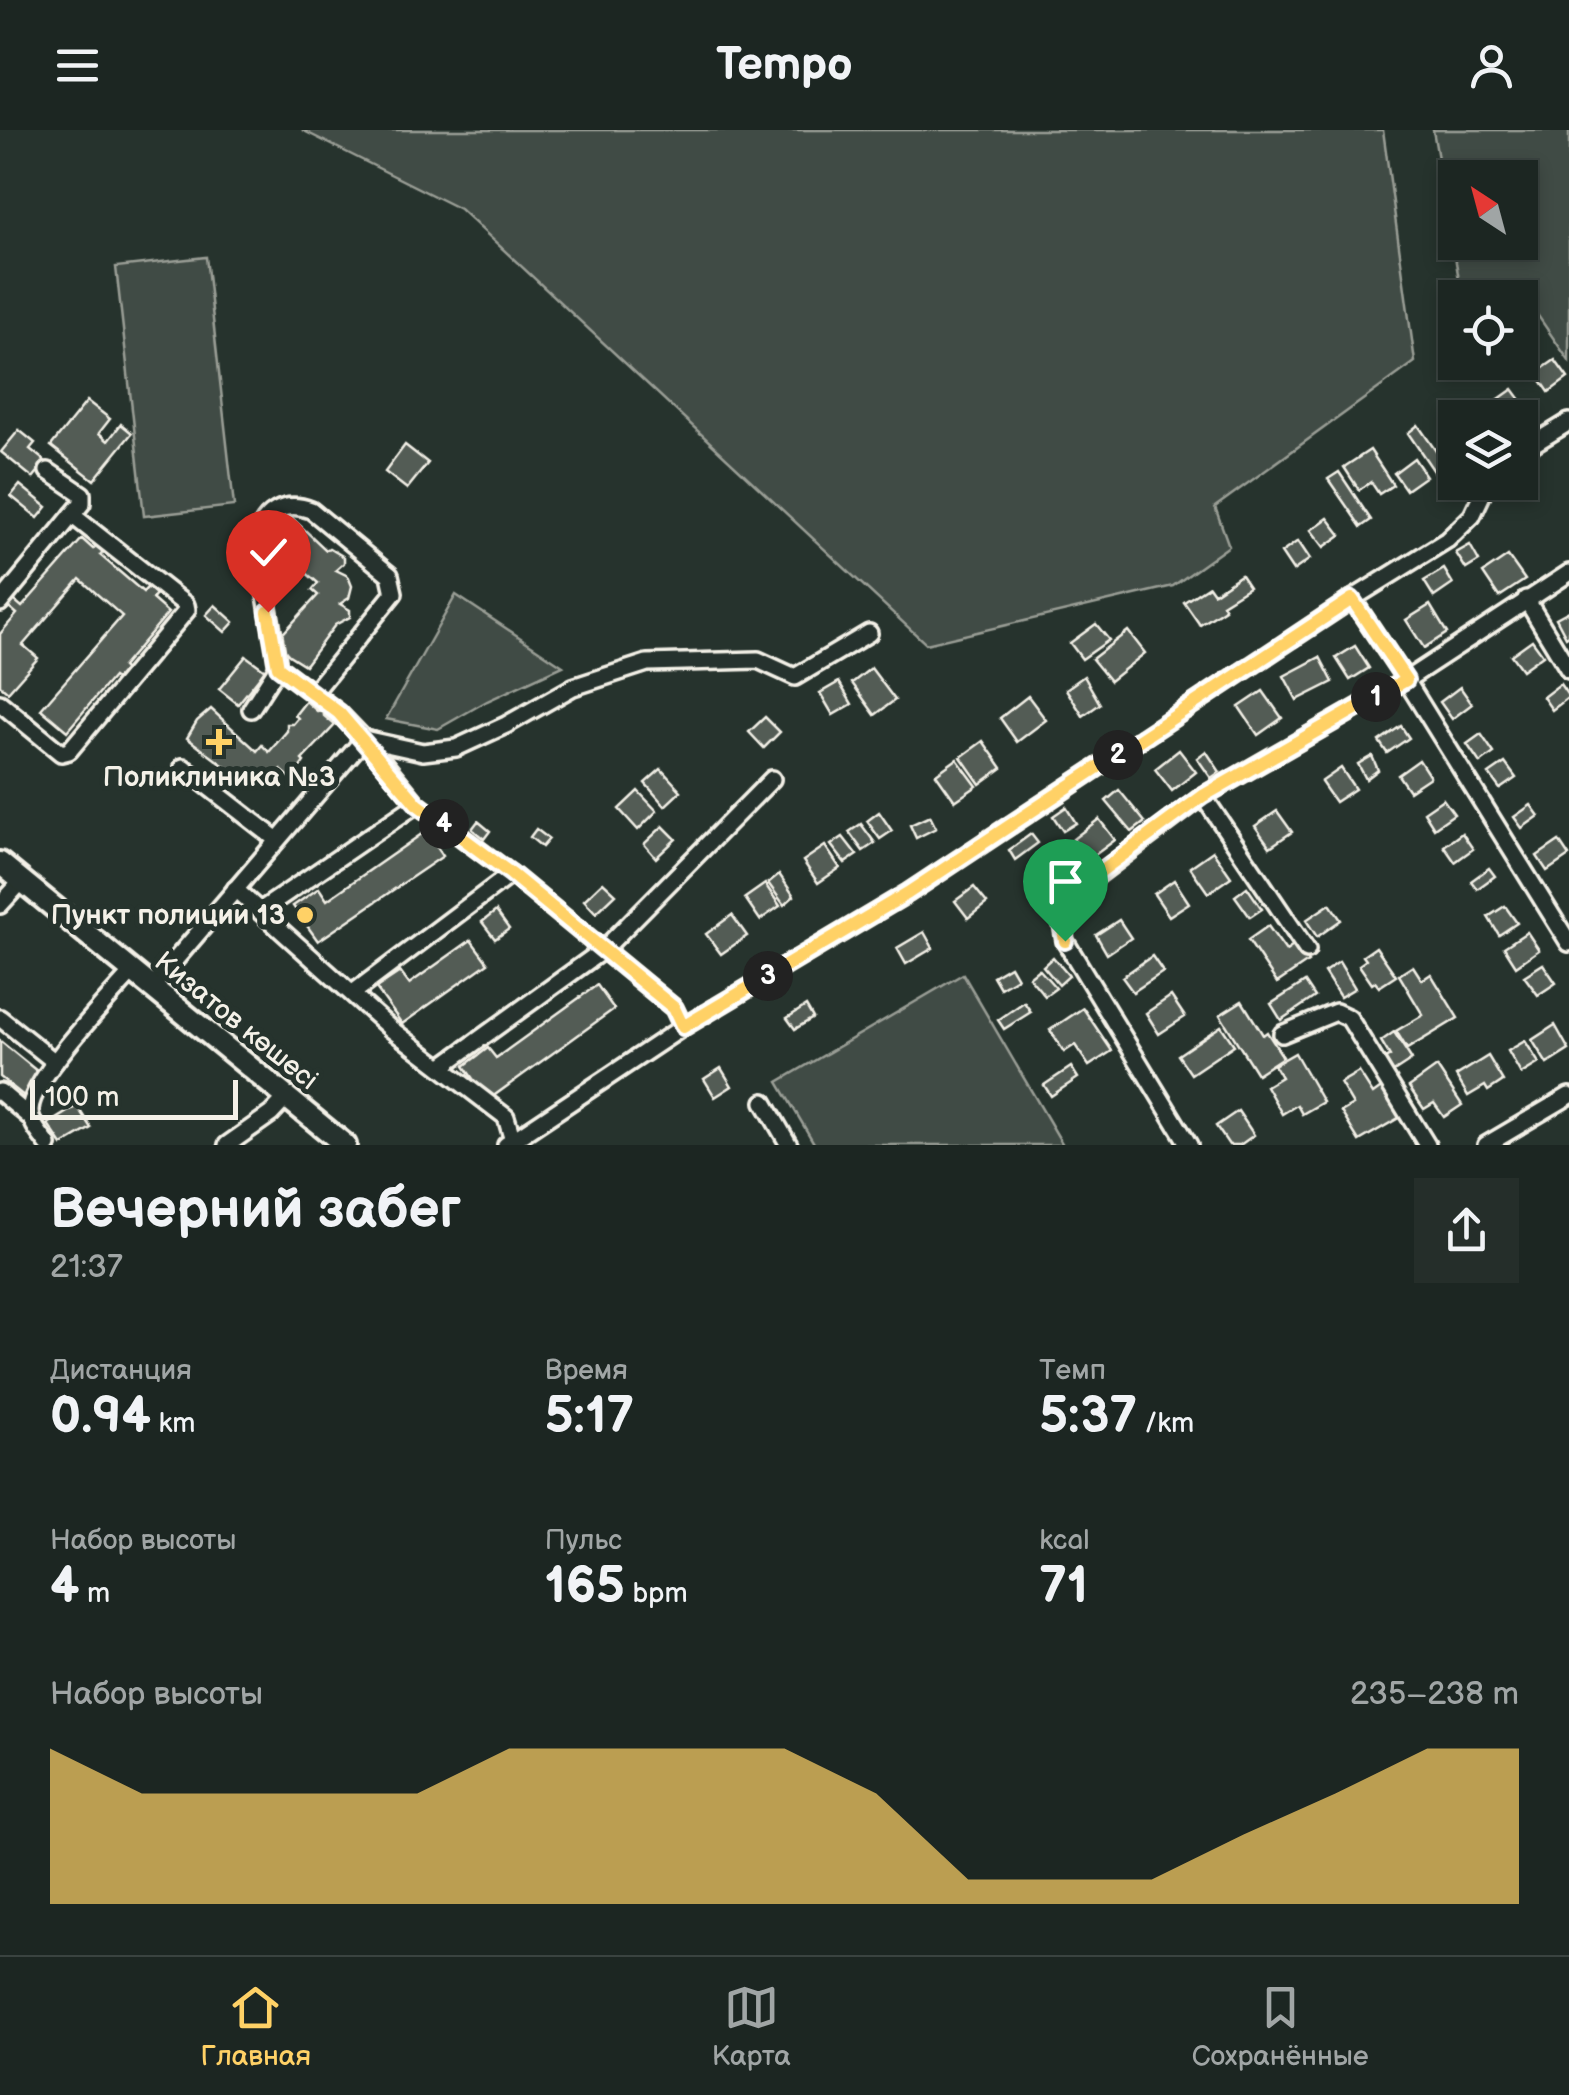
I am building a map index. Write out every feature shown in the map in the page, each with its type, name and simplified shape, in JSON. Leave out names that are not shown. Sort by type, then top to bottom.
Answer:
[{"type":"main road","name":"Кизатов көшесі","points":[[0,863],[345,1145]]},
{"type":"street","points":[[1538,441],[1569,422]]},
{"type":"street","points":[[0,604],[82,502],[82,494],[48,471]]},
{"type":"street","points":[[235,889],[391,1029],[506,1117],[509,1143],[683,1027],[908,893],[1352,599],[1448,540],[1472,516],[1480,500]]},
{"type":"street","points":[[251,709],[278,667],[258,531],[270,515],[284,506],[312,510],[390,575],[394,584],[394,593],[314,692]]},
{"type":"street","points":[[0,704],[65,753],[187,610],[186,604],[72,515]]},
{"type":"street","points":[[1189,1145],[1065,941],[1060,912],[1074,891],[1203,796],[1406,680],[1569,573]]},
{"type":"street","points":[[1526,598],[1569,670]]},
{"type":"street","points":[[1352,599],[1569,942]]},
{"type":"street","points":[[364,738],[423,752],[456,748],[573,687],[647,663],[758,660],[795,677],[869,633]]},
{"type":"street","points":[[278,667],[314,692],[364,738],[417,804],[511,874],[674,1008],[683,1027]]},
{"type":"street","points":[[152,987],[364,738]]},
{"type":"street","points":[[183,766],[277,840]]},
{"type":"street","points":[[442,1067],[604,950],[772,779]]},
{"type":"street","points":[[1203,796],[1308,950]]},
{"type":"street","points":[[260,911],[417,804]]},
{"type":"street","points":[[353,993],[511,874]]},
{"type":"street","points":[[0,905],[22,881]]},
{"type":"street","points":[[32,1118],[31,1104],[55,1062],[133,972]]},
{"type":"street","points":[[1282,1034],[1336,1012],[1350,1018],[1427,1145]]},
{"type":"street","points":[[0,1018],[55,1062]]},
{"type":"street","points":[[0,1092],[32,1118],[48,1145]]},
{"type":"street","points":[[1486,1145],[1569,1096]]},
{"type":"street","points":[[228,1145],[249,1140],[287,1097]]},
{"type":"street","points":[[764,1102],[789,1145]]},
{"type":"shaded area","points":[[302,130],[1383,130],[1415,362],[1215,507],[1229,546],[1173,586],[926,644],[460,209]]},
{"type":"shaded area","points":[[1433,130],[1569,130],[1569,361],[1538,316],[1538,280],[1459,280],[1456,260],[1538,260],[1538,160],[1438,160]]},
{"type":"shaded area","points":[[206,257],[234,506],[144,516],[116,267]]},
{"type":"shaded area","points":[[456,595],[563,666],[438,729],[386,719]]},
{"type":"shaded area","points":[[963,974],[1063,1145],[815,1145],[778,1082]]},
{"type":"building","points":[[1555,360],[1568,378],[1549,392],[1538,372]]},
{"type":"building","points":[[1513,389],[1521,400],[1497,400]]},
{"type":"building","points":[[87,401],[110,419],[99,433],[108,441],[121,424],[132,433],[94,480],[51,446]]},
{"type":"building","points":[[1418,425],[1438,454],[1438,477],[1408,433]]},
{"type":"building","points":[[19,430],[35,443],[30,449],[46,462],[33,478],[1,452]]},
{"type":"building","points":[[405,445],[428,463],[407,489],[385,472]]},
{"type":"building","points":[[1370,450],[1393,485],[1379,494],[1371,482],[1359,490],[1344,467]]},
{"type":"building","points":[[1414,458],[1426,476],[1406,490],[1394,473]]},
{"type":"building","points":[[1339,472],[1371,520],[1361,527],[1328,479]]},
{"type":"building","points":[[20,485],[47,507],[38,518],[11,496]]},
{"type":"building","points":[[291,517],[326,550],[344,557],[344,563],[336,570],[348,576],[352,586],[349,598],[340,604],[350,610],[350,617],[335,625],[305,665],[276,641],[318,595],[312,590],[318,583],[297,565],[290,565],[284,554],[281,558],[267,546],[277,535],[277,529]]},
{"type":"building","points":[[1328,518],[1341,535],[1324,547],[1311,530]]},
{"type":"building","points":[[82,539],[93,549],[98,543],[105,549],[100,555],[143,592],[148,587],[156,594],[152,599],[168,613],[122,667],[125,670],[117,680],[113,677],[67,731],[41,709],[122,616],[80,579],[23,645],[38,658],[8,692],[0,685],[0,634],[17,614],[9,607],[14,600],[22,607]]},
{"type":"building","points":[[1298,541],[1310,559],[1293,571],[1281,553]]},
{"type":"building","points":[[1470,545],[1479,561],[1466,569],[1456,553]]},
{"type":"building","points":[[1508,556],[1525,580],[1499,597],[1483,573]]},
{"type":"building","points":[[1444,569],[1453,584],[1434,597],[1424,581]]},
{"type":"building","points":[[1241,575],[1249,587],[1222,604],[1225,609],[1200,625],[1184,602],[1209,586],[1214,593]]},
{"type":"building","points":[[215,605],[234,622],[225,632],[206,615]]},
{"type":"building","points":[[1430,605],[1447,633],[1424,648],[1406,620]]},
{"type":"building","points":[[1569,611],[1569,635],[1566,637],[1556,618]]},
{"type":"building","points":[[1096,624],[1109,640],[1082,659],[1070,643]]},
{"type":"building","points":[[1128,631],[1145,653],[1110,681],[1092,659]]},
{"type":"building","points":[[1532,640],[1543,655],[1522,670],[1511,655]]},
{"type":"building","points":[[1355,646],[1369,668],[1350,680],[1336,658]]},
{"type":"building","points":[[246,656],[265,670],[238,704],[219,689]]},
{"type":"building","points":[[1320,657],[1333,682],[1297,700],[1284,676]]},
{"type":"building","points":[[871,668],[895,700],[875,715],[852,683]]},
{"type":"building","points":[[1084,676],[1100,704],[1083,716],[1066,689]]},
{"type":"building","points":[[839,682],[852,704],[833,715],[820,693]]},
{"type":"building","points":[[1560,684],[1569,697],[1552,710],[1543,697]]},
{"type":"building","points":[[1460,687],[1472,704],[1452,719],[1440,702]]},
{"type":"building","points":[[1263,691],[1282,718],[1258,735],[1239,707]]},
{"type":"building","points":[[1028,696],[1046,720],[1017,742],[1000,718]]},
{"type":"building","name":"Поликлиника №3","points":[[306,701],[317,711],[324,711],[324,716],[335,725],[302,760],[292,779],[281,770],[271,784],[257,784],[248,774],[238,785],[227,768],[187,738],[197,721],[211,709],[257,751],[262,745],[269,752],[287,731],[287,724],[298,718],[295,715]]},
{"type":"building","points":[[765,717],[780,732],[764,748],[749,732]]},
{"type":"building","points":[[1401,726],[1409,738],[1387,753],[1379,741]]},
{"type":"building","points":[[1481,734],[1494,753],[1480,763],[1467,744]]},
{"type":"building","points":[[983,741],[1002,768],[980,784],[961,757]]},
{"type":"building","points":[[1179,750],[1196,772],[1172,791],[1155,769]]},
{"type":"building","points":[[1206,751],[1220,772],[1211,778],[1197,758]]},
{"type":"building","points":[[1372,756],[1378,770],[1366,779],[1358,764]]},
{"type":"building","points":[[957,759],[977,786],[955,801],[936,774]]},
{"type":"building","points":[[1419,760],[1430,777],[1409,791],[1398,775]]},
{"type":"building","points":[[1505,763],[1516,778],[1500,789],[1489,774]]},
{"type":"building","points":[[1341,768],[1355,789],[1335,802],[1321,782]]},
{"type":"building","points":[[661,769],[681,791],[665,806],[645,783]]},
{"type":"building","points":[[1119,790],[1145,822],[1132,832],[1106,801]]},
{"type":"building","points":[[638,791],[657,811],[638,830],[619,809]]},
{"type":"building","points":[[1443,799],[1454,814],[1434,828],[1424,812]]},
{"type":"building","points":[[1531,805],[1539,816],[1522,828],[1514,817]]},
{"type":"building","points":[[1066,807],[1076,823],[1063,831],[1053,816]]},
{"type":"building","points":[[1277,811],[1292,832],[1270,847],[1255,826]]},
{"type":"building","points":[[879,812],[892,831],[880,839],[867,821]]},
{"type":"building","points":[[930,816],[936,828],[916,838],[910,825]]},
{"type":"building","points":[[1099,819],[1115,840],[1088,860],[1073,839]]},
{"type":"building","points":[[478,821],[490,831],[484,839],[472,829]]},
{"type":"building","points":[[861,824],[875,843],[863,851],[849,832]]},
{"type":"building","points":[[663,826],[676,839],[656,858],[644,844]]},
{"type":"building","points":[[536,829],[549,839],[542,847],[530,837]]},
{"type":"building","points":[[426,831],[443,856],[318,941],[293,906],[319,888],[327,900]]},
{"type":"building","points":[[1462,833],[1473,849],[1455,862],[1444,846]]},
{"type":"building","points":[[1031,834],[1038,843],[1015,860],[1009,850]]},
{"type":"building","points":[[843,837],[857,855],[845,863],[831,845]]},
{"type":"building","points":[[1559,841],[1569,856],[1547,871],[1537,856]]},
{"type":"building","points":[[825,846],[840,868],[818,883],[803,861]]},
{"type":"building","points":[[1213,851],[1231,877],[1208,893],[1190,867]]},
{"type":"building","points":[[1489,868],[1495,876],[1477,889],[1471,881]]},
{"type":"building","points":[[1042,871],[1052,887],[1039,895],[1029,879]]},
{"type":"building","points":[[779,874],[794,896],[784,905],[768,883]]},
{"type":"building","points":[[1174,880],[1189,903],[1169,916],[1154,894]]},
{"type":"building","points":[[603,882],[616,894],[596,913],[584,900]]},
{"type":"building","points":[[765,884],[780,906],[760,920],[745,898]]},
{"type":"building","points":[[974,887],[987,903],[968,918],[955,901]]},
{"type":"building","points":[[1247,887],[1262,909],[1250,917],[1235,896]]},
{"type":"building","points":[[1330,904],[1341,920],[1317,937],[1306,920]]},
{"type":"building","points":[[1505,906],[1517,923],[1499,935],[1488,917]]},
{"type":"building","points":[[496,911],[509,929],[495,939],[482,922]]},
{"type":"building","points":[[732,915],[747,936],[721,954],[706,934]]},
{"type":"building","points":[[1119,920],[1131,938],[1107,954],[1096,935]]},
{"type":"building","points":[[1268,926],[1286,951],[1296,944],[1308,962],[1277,983],[1248,940]]},
{"type":"building","points":[[924,932],[933,948],[906,964],[897,948]]},
{"type":"building","points":[[1527,932],[1539,950],[1516,966],[1504,947]]},
{"type":"building","points":[[471,940],[488,963],[402,1024],[376,988],[400,972],[409,984]]},
{"type":"building","points":[[1376,947],[1396,976],[1379,987],[1375,982],[1372,984],[1359,965],[1366,960],[1363,956]]},
{"type":"building","points":[[1152,956],[1163,972],[1133,992],[1122,977]]},
{"type":"building","points":[[1053,957],[1069,976],[1059,985],[1043,966]]},
{"type":"building","points":[[1339,962],[1355,988],[1340,997],[1324,972]]},
{"type":"building","points":[[1543,964],[1556,983],[1538,995],[1524,976]]},
{"type":"building","points":[[1010,966],[1017,978],[1000,988],[993,976]]},
{"type":"building","points":[[1413,966],[1422,980],[1431,974],[1458,1018],[1407,1049],[1396,1031],[1423,1015],[1399,975]]},
{"type":"building","points":[[1039,969],[1056,988],[1045,996],[1029,977]]},
{"type":"building","points":[[1305,982],[1315,997],[1281,1020],[1271,1004]]},
{"type":"building","points":[[597,985],[614,1009],[488,1100],[464,1066],[488,1048],[496,1058]]},
{"type":"building","points":[[1171,996],[1185,1017],[1159,1034],[1146,1013]]},
{"type":"building","points":[[1242,1001],[1263,1035],[1267,1032],[1283,1057],[1257,1074],[1220,1015]]},
{"type":"building","points":[[1024,1002],[1031,1012],[1004,1029],[998,1020]]},
{"type":"building","points":[[806,1006],[813,1018],[795,1029],[787,1018]]},
{"type":"building","points":[[1083,1008],[1112,1051],[1089,1066],[1075,1045],[1064,1052],[1050,1030]]},
{"type":"building","points":[[1555,1025],[1569,1050],[1547,1064],[1532,1040]]},
{"type":"building","points":[[1221,1026],[1234,1045],[1191,1074],[1178,1055]]},
{"type":"building","points":[[1394,1032],[1412,1060],[1389,1075],[1380,1062],[1390,1056],[1381,1041]]},
{"type":"building","points":[[0,1041],[43,1076],[25,1097],[0,1077]]},
{"type":"building","points":[[1525,1041],[1539,1063],[1521,1074],[1508,1051]]},
{"type":"building","points":[[1295,1053],[1323,1102],[1302,1114],[1297,1105],[1282,1114],[1266,1086],[1281,1077],[1274,1065]]},
{"type":"building","points":[[1488,1056],[1503,1081],[1488,1091],[1485,1086],[1468,1096],[1456,1076]]},
{"type":"building","points":[[1071,1067],[1078,1078],[1051,1096],[1044,1085]]},
{"type":"building","points":[[1437,1067],[1462,1105],[1444,1117],[1434,1103],[1424,1109],[1409,1087]]},
{"type":"building","points":[[721,1068],[732,1086],[715,1097],[704,1079]]},
{"type":"building","points":[[1359,1072],[1373,1094],[1384,1086],[1402,1116],[1359,1141],[1341,1112],[1353,1105],[1340,1083]]},
{"type":"building","points":[[77,1106],[91,1128],[62,1145],[48,1124]]},
{"type":"building","points":[[1238,1111],[1254,1135],[1240,1145],[1229,1145],[1216,1126]]},
{"type":"place","name":"Поликлиника №3","points":[[219,742]]},
{"type":"place","name":"Пункт полиции 13","points":[[305,915]]},
{"type":"route","points":[[268,612],[278,667],[339,713],[417,804],[511,874],[674,1008],[683,1027],[908,893],[1352,599],[1406,680],[1203,796],[1074,891],[1060,912],[1065,941]]}]
